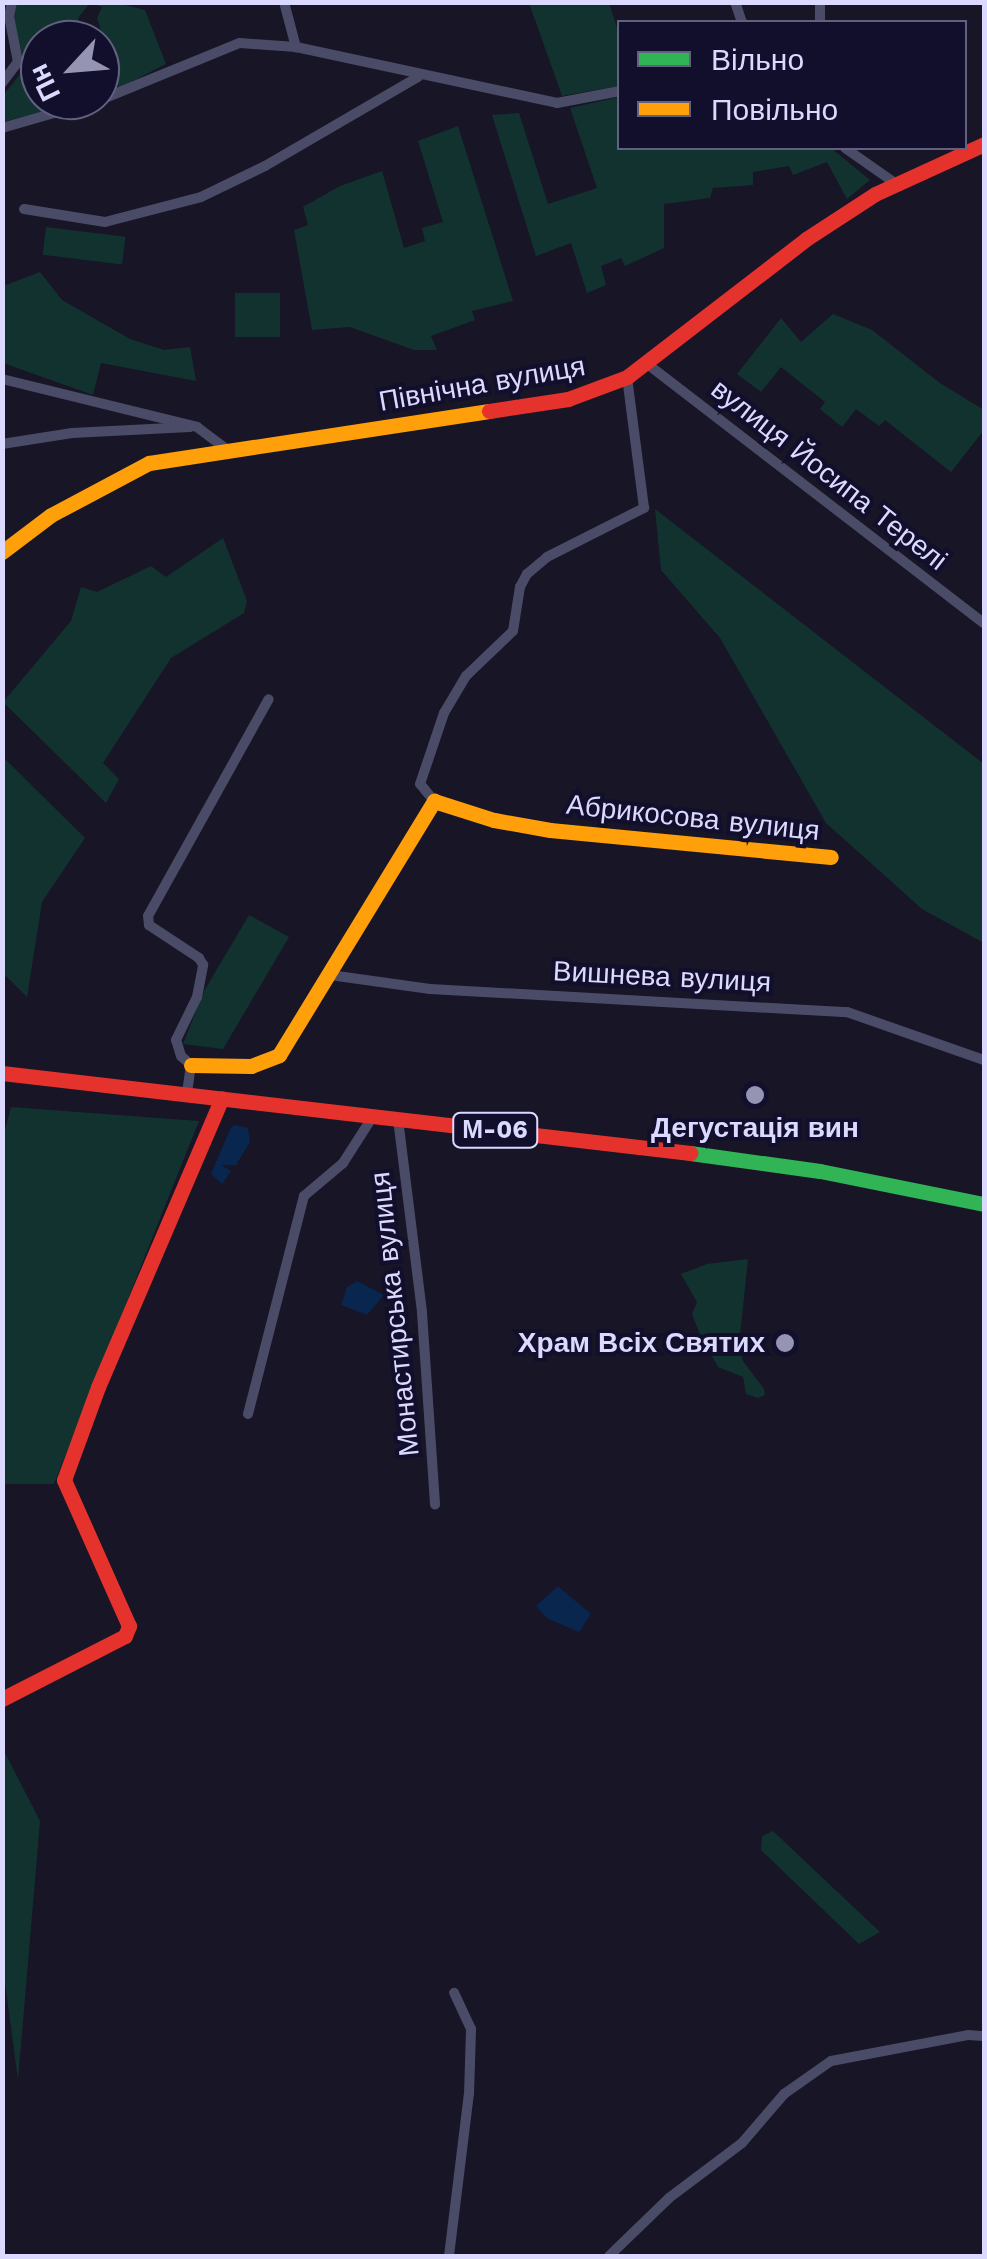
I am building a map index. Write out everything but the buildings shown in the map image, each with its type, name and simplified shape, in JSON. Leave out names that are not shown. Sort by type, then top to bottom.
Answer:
[{"type":"main road","name":"Північна вулиця","points":[[2,552],[51,515],[128,472],[178,456],[568,399],[626,377],[806,240],[895,182],[984,144]]},
{"type":"main road","name":"Абрикосова вулиця","points":[[434,801],[494,820],[550,830],[831,857]]},
{"type":"main road","points":[[190,1065],[235,1068],[270,1061],[285,1048],[434,801]]},
{"type":"main road","name":"М-06","points":[[2,1073],[820,1171],[984,1204]]},
{"type":"main road","points":[[2,1699],[125,1636],[128,1626],[64,1480],[98,1387],[222,1098]]},
{"type":"street","points":[[2,83],[18,62],[10,16],[12,2]]},
{"type":"street","points":[[284,2],[296,47]]},
{"type":"street","points":[[120,92],[240,43],[296,47],[557,103],[617,92]]},
{"type":"street","points":[[24,209],[105,222],[201,197],[265,166],[418,76]]},
{"type":"street","points":[[2,128],[30,120]]},
{"type":"street","points":[[848,150],[895,182]]},
{"type":"street","name":"вулиця Йосипа Терелі","points":[[646,363],[984,623]]},
{"type":"street","points":[[434,801],[420,784],[444,713],[466,676],[514,631],[520,588],[527,574],[547,557],[644,508],[626,377]]},
{"type":"street","points":[[2,378],[197,426],[225,448]]},
{"type":"street","points":[[2,444],[72,433],[197,426]]},
{"type":"street","points":[[186,1093],[190,1065],[181,1056],[176,1040],[196,998],[203,965],[199,958],[150,925],[148,916],[270,699]]},
{"type":"street","name":"Вишнева вулиця","points":[[330,975],[430,989],[680,999],[847,1012],[984,1060]]},
{"type":"street","name":"Монастирська вулиця","points":[[248,1414],[304,1196],[342,1163],[373,1116]]},
{"type":"street","name":"Монастирська вулиця","points":[[398,1118],[424,1339],[435,1505]]},
{"type":"street","points":[[448,2256],[469,2094],[471,2030],[454,1992]]},
{"type":"street","points":[[609,2256],[670,2198],[742,2143],[784,2094],[831,2061],[968,2035],[984,2036]]},
{"type":"green space","points":[[16,3],[90,3],[79,20],[20,20],[20,47],[12,14]]},
{"type":"green space","points":[[90,3],[117,3],[145,10],[166,64],[120,87],[120,20],[98,20],[102,7]]},
{"type":"green space","points":[[529,3],[609,3],[617,28],[617,86],[562,96]]},
{"type":"green space","points":[[20,74],[20,117],[3,122],[2,97]]},
{"type":"green space","points":[[617,97],[617,150],[833,150],[870,180],[847,199],[827,162],[793,175],[789,166],[753,172],[753,185],[713,188],[710,198],[664,204],[664,248],[625,266],[621,258],[601,266],[606,285],[587,293],[571,243],[536,256],[492,115],[519,113],[548,204],[597,188],[570,108]]},
{"type":"green space","points":[[458,126],[513,301],[472,311],[475,320],[431,336],[437,350],[414,350],[350,327],[312,330],[294,230],[308,225],[303,207],[340,186],[382,171],[404,248],[425,241],[422,228],[443,222],[418,141]]},
{"type":"green space","points":[[46,227],[125,237],[122,265],[43,255]]},
{"type":"green space","points":[[40,272],[62,300],[130,339],[164,350],[190,347],[196,381],[101,363],[93,395],[3,363],[3,280],[6,285]]},
{"type":"green space","points":[[235,293],[280,293],[280,337],[235,337]]},
{"type":"green space","points":[[833,314],[872,330],[940,383],[984,410],[984,430],[951,472],[885,420],[879,426],[856,409],[842,427],[820,409],[825,402],[781,367],[761,392],[737,374],[781,318],[801,342]]},
{"type":"green space","points":[[655,509],[984,764],[984,943],[922,909],[826,823],[720,638],[661,570]]},
{"type":"green space","points":[[223,538],[247,601],[244,613],[171,658],[103,763],[119,779],[106,803],[3,702],[71,621],[81,587],[97,592],[151,566],[166,577]]},
{"type":"green space","points":[[3,757],[85,838],[42,902],[27,997],[3,973]]},
{"type":"green space","points":[[249,915],[289,937],[223,1049],[183,1044],[204,991]]},
{"type":"green space","points":[[11,1107],[199,1121],[54,1484],[3,1484],[2,1141]]},
{"type":"green space","points":[[748,1259],[739,1345],[743,1361],[764,1389],[765,1395],[758,1398],[746,1394],[743,1377],[718,1367],[699,1332],[692,1314],[697,1302],[681,1274],[707,1264]]},
{"type":"green space","points":[[3,1749],[40,1821],[18,2080],[2,1960]]},
{"type":"green space","points":[[773,1831],[880,1932],[859,1944],[761,1850],[762,1836]]},
{"type":"water","points":[[231,1127],[248,1128],[250,1142],[236,1165],[221,1165],[231,1171],[222,1184],[211,1174]]},
{"type":"water","points":[[357,1281],[384,1295],[367,1315],[341,1305],[347,1287]]},
{"type":"water","points":[[558,1586],[591,1614],[579,1632],[548,1619],[536,1606]]},
{"type":"traffic: fast","points":[[690,1153],[820,1171],[984,1204]]},
{"type":"traffic: slow","points":[[2,552],[51,515],[149,463],[489,411]]},
{"type":"traffic: slow","points":[[191,1065],[251,1066],[279,1055],[434,801],[494,820],[550,830],[831,857]]},
{"type":"traffic: jam","points":[[489,411],[568,399],[627,377],[806,239],[875,194],[984,144]]},
{"type":"traffic: jam","points":[[2,1073],[690,1153]]},
{"type":"traffic: jam","points":[[2,1699],[125,1636],[129,1626],[64,1480],[98,1387],[222,1098]]},
{"type":"place","name":"Дегустація вин","points":[[755,1095]]},
{"type":"place","name":"Храм Всіх Святих","points":[[785,1343]]}]
